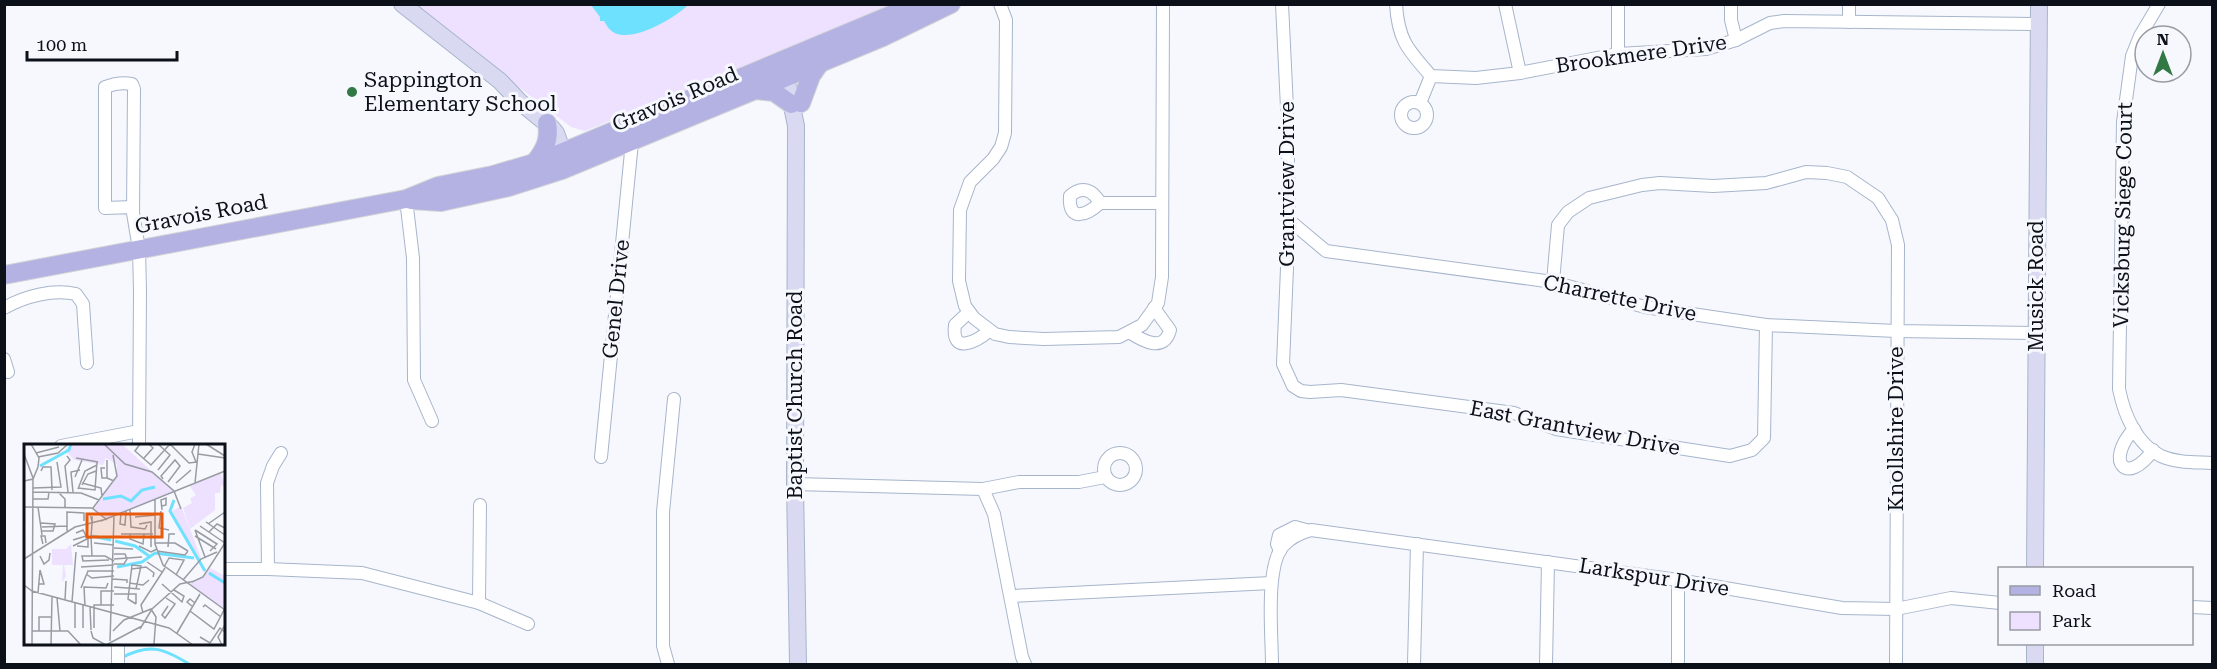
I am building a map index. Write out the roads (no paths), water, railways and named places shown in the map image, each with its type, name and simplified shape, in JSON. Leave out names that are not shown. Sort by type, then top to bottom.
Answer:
[{"type":"main road","name":"Gravois Road","points":[[406,199],[441,202],[519,185],[571,158],[786,68],[917,4]]},
{"type":"main road","name":"Gravois Road","points":[[4,275],[406,199],[438,186],[493,175],[535,162],[571,158],[632,142],[756,90],[786,68],[820,63],[951,4]]},
{"type":"main road","points":[[756,90],[774,92],[796,103],[820,63]]},
{"type":"main road","points":[[535,162],[542,154],[548,139],[547,123]]},
{"type":"street","points":[[402,4],[500,81],[520,102],[547,123],[571,158]]},
{"type":"street","points":[[1000,4],[1006,20],[1005,133],[1001,147],[993,159],[970,182],[960,210],[959,281],[965,306],[989,331],[1009,337],[1044,339],[1112,338],[1142,325],[1158,303],[1162,277],[1163,4]]},
{"type":"street","name":"Grantview Drive","points":[[1282,4],[1289,220],[1283,364]]},
{"type":"street","points":[[1396,4],[1397,27],[1405,45],[1431,76],[1420,103]]},
{"type":"street","points":[[1505,4],[1520,73]]},
{"type":"street","points":[[1618,4],[1618,54]]},
{"type":"street","points":[[1731,4],[1731,20],[1736,40]]},
{"type":"street","points":[[1849,4],[1849,22]]},
{"type":"street","name":"Musick Road","points":[[2035,567],[2039,4]]},
{"type":"street","name":"Vicksburg Siege Court","points":[[2159,4],[2140,36],[2132,56],[2123,122],[2120,389],[2123,407],[2134,429],[2153,450],[2160,455],[2186,462],[2212,463]]},
{"type":"street","name":"Brookmere Drive","points":[[1431,76],[1476,78],[1520,73],[1618,54],[1706,49],[1736,40],[1770,23],[1784,21],[2038,24]]},
{"type":"street","name":"Baptist Church Road","points":[[786,68],[796,103],[795,484],[798,664]]},
{"type":"street","points":[[500,81],[523,94],[560,125],[571,158]]},
{"type":"street","points":[[133,207],[105,208],[105,87],[126,83],[132,84],[135,89],[133,207],[139,249],[140,444]]},
{"type":"street","name":"Genel Drive","points":[[601,457],[632,142]]},
{"type":"street","name":"Knollshire Drive","points":[[1553,282],[1558,225],[1576,205],[1589,198],[1616,190],[1660,183],[1713,186],[1766,183],[1806,172],[1847,177],[1878,198],[1892,220],[1898,245],[1896,664]]},
{"type":"street","points":[[406,199],[413,258],[414,380],[432,421]]},
{"type":"street","points":[[1100,203],[1162,203]]},
{"type":"street","name":"Charrette Drive","points":[[1289,220],[1326,251],[1553,282],[1645,307],[1766,325],[1896,331],[2036,333]]},
{"type":"street","points":[[4,308],[19,299],[63,291],[76,294],[82,304],[87,363]]},
{"type":"street","points":[[1129,332],[1153,344],[1163,343],[1170,330],[1154,308]]},
{"type":"street","points":[[969,312],[955,325],[954,333],[958,340],[964,344],[973,343],[989,331]]},
{"type":"street","name":"East Grantview Drive","points":[[1283,364],[1293,386],[1301,391],[1341,390],[1514,413],[1556,429],[1730,456],[1752,450],[1764,438],[1766,325]]},
{"type":"street","points":[[4,359],[8,372]]},
{"type":"street","points":[[664,662],[663,512],[674,399]]},
{"type":"street","points":[[2134,429],[2121,448],[2118,457],[2120,464],[2134,469],[2144,463],[2153,450]]},
{"type":"street","points":[[71,444],[139,431]]},
{"type":"street","points":[[268,568],[267,483],[281,453]]},
{"type":"street","points":[[795,484],[983,489],[1019,482],[1079,482],[1105,477]]},
{"type":"street","points":[[983,489],[994,513],[1025,664]]},
{"type":"street","points":[[479,603],[480,504]]},
{"type":"street","name":"Larkspur Drive","points":[[1272,664],[1271,583],[1280,551],[1298,534],[1311,530],[1678,580],[1842,608],[1896,609],[1951,598],[1998,603]]},
{"type":"street","points":[[1414,664],[1417,543]]},
{"type":"street","points":[[1546,664],[1548,561]]},
{"type":"street","points":[[225,569],[268,568],[362,573],[479,603],[528,624]]},
{"type":"street","points":[[1678,580],[1678,664]]},
{"type":"street","points":[[1011,596],[1271,583]]},
{"type":"street","points":[[2193,607],[2212,608]]},
{"type":"street","points":[[118,645],[118,664]]},
{"type":"street","points":[[2035,645],[2035,664]]},
{"type":"water","points":[[591,5],[688,5],[652,28],[630,35],[621,35],[612,31],[604,21],[600,21],[600,17]]},
{"type":"waterway","points":[[121,658],[140,650],[156,649],[189,664]]},
{"type":"place","name":"Sappington Elementary School","points":[[352,92]]}]
